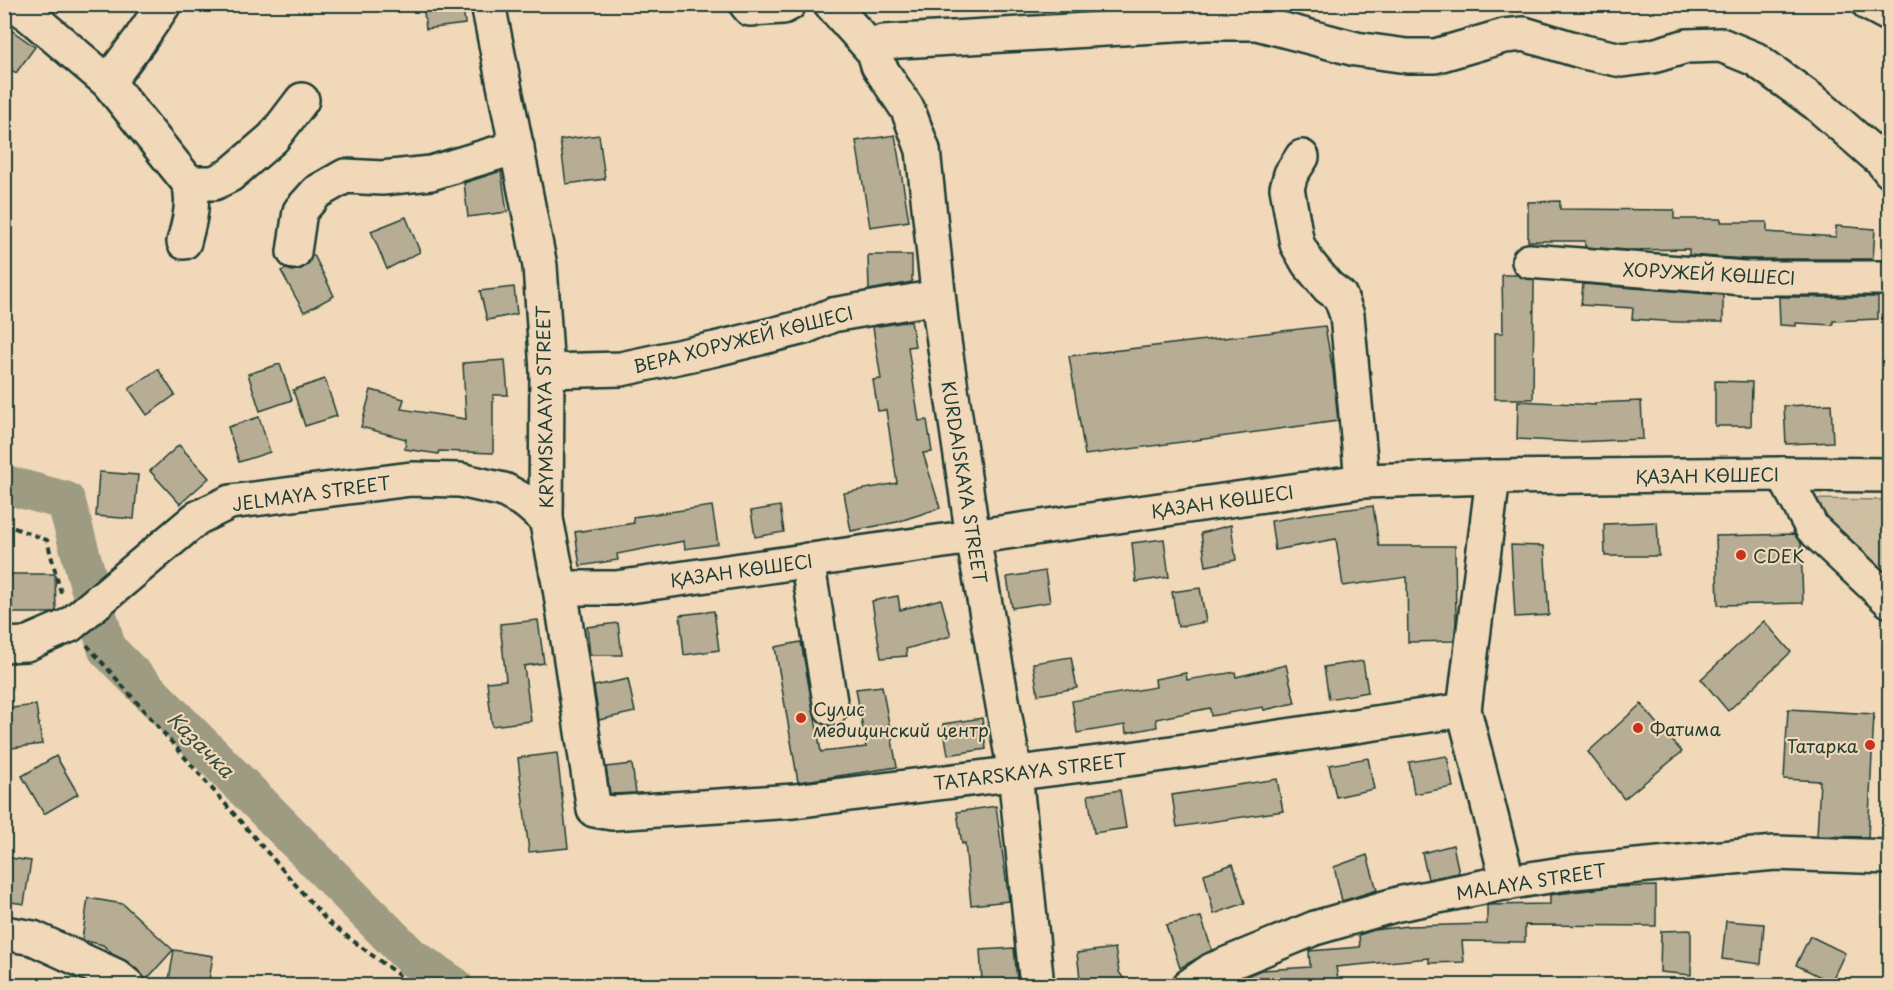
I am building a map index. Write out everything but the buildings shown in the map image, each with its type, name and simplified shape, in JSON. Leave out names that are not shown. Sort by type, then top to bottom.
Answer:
[{"type":"street","points":[[16,4],[108,82],[189,183],[192,192],[190,216],[184,242]]},
{"type":"street","points":[[108,82],[164,4]]},
{"type":"street","name":"KRYMSKAAYA STREET","points":[[488,4],[540,266],[547,371],[546,519],[560,588],[594,810]]},
{"type":"street","points":[[746,4],[750,9],[789,4]]},
{"type":"street","name":"KURDAISKAYA STREET","points":[[831,4],[874,52],[878,65],[908,110],[923,150],[938,297],[973,537],[1015,773],[1037,986]]},
{"type":"street","points":[[1869,4],[1890,15]]},
{"type":"street","points":[[874,52],[883,42],[1206,23],[1257,24],[1356,49],[1407,56],[1435,56],[1504,36],[1524,34],[1584,52],[1622,60],[1653,56],[1687,46],[1721,45],[1755,59],[1817,104],[1882,161],[1890,171]]},
{"type":"street","points":[[189,183],[214,183],[230,175],[273,138],[302,100]]},
{"type":"street","points":[[294,252],[300,211],[317,192],[345,176],[382,178],[431,172],[517,147]]},
{"type":"street","points":[[1302,158],[1290,174],[1287,188],[1297,244],[1308,263],[1328,287],[1340,296],[1347,315],[1362,481]]},
{"type":"street","name":"ХОРУЖЕЙ КӨШЕСІ","points":[[1529,261],[1744,278],[1890,278]]},
{"type":"street","name":"ВЕРА ХОРУЖЕЙ КӨШЕСІ","points":[[547,371],[621,369],[804,327],[832,315],[938,297]]},
{"type":"street","points":[[1783,474],[1812,528],[1890,601]]},
{"type":"street","name":"ҚАЗАН КӨШЕСІ","points":[[560,588],[616,588],[1362,481],[1493,477],[1890,475]]},
{"type":"street","points":[[1493,477],[1464,710],[1508,883]]},
{"type":"street","name":"JELMAYA STREET","points":[[4,645],[26,644],[70,625],[197,518],[230,502],[411,479],[460,480],[504,490],[526,502],[546,519]]},
{"type":"street","points":[[807,560],[831,708]]},
{"type":"street","name":"TATARSKAYA STREET","points":[[594,810],[612,813],[794,801],[1148,756],[1464,710]]},
{"type":"street","name":"MALAYA STREET","points":[[1189,986],[1212,970],[1315,928],[1398,904],[1508,883],[1574,872],[1775,853],[1890,857]]},
{"type":"street","points":[[4,933],[33,938],[116,976],[128,986]]},
{"type":"path","points":[[4,525],[47,540],[70,625],[327,922],[413,986]]},
{"type":"shaded area","points":[[1804,499],[1889,500],[1889,573],[1875,571]]},
{"type":"waterway","name":"Казачка","points":[[4,484],[66,501],[107,649],[411,957],[454,986]]},
{"type":"place","name":"CDEK","points":[[1741,555]]},
{"type":"place","name":"Сулис медицинский центр","points":[[801,718]]},
{"type":"place","name":"Фатима","points":[[1638,728]]},
{"type":"place","name":"Татарка","points":[[1870,745]]}]
